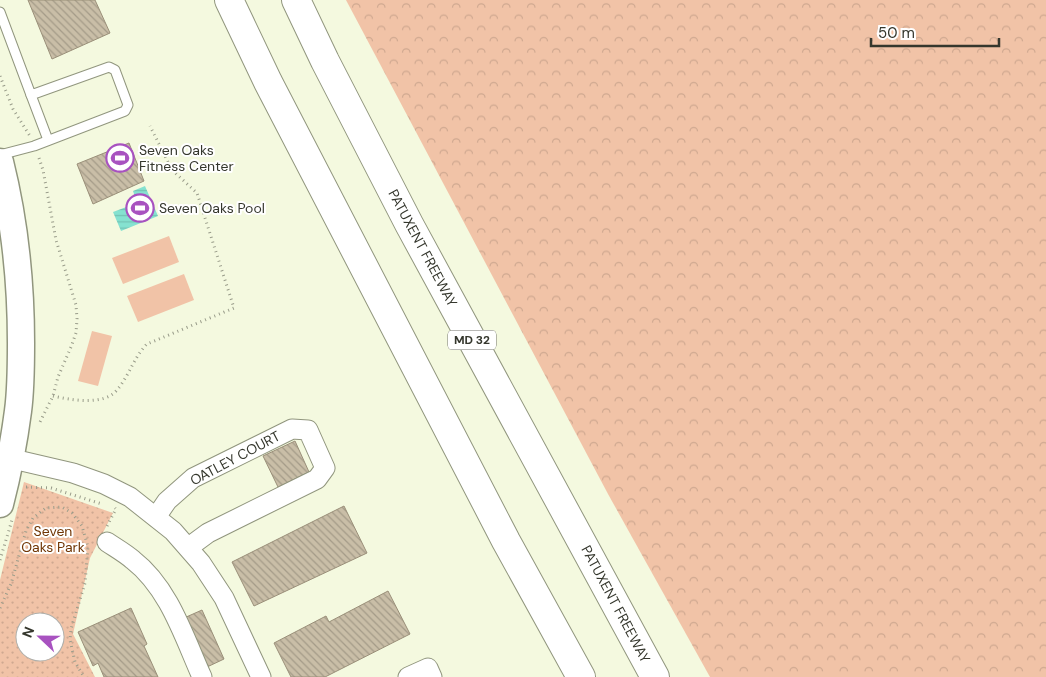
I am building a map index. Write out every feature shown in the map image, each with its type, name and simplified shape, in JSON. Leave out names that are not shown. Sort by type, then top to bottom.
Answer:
[{"type":"highway","points":[[229,0],[268,82],[506,541],[581,677]]},
{"type":"highway","name":"PATUXENT FREEWAY","points":[[296,0],[325,61],[409,224],[655,677]]},
{"type":"highway","points":[[506,541],[566,677]]},
{"type":"street","points":[[0,162],[17,252],[21,308],[19,409],[6,458],[0,504]]},
{"type":"street","name":"OATLEY COURT","points":[[156,517],[167,501],[193,478],[292,429],[308,430],[325,468],[317,479],[208,533],[189,547]]},
{"type":"street","points":[[6,458],[73,473],[104,484],[130,497],[173,530],[189,547],[224,598],[261,677]]},
{"type":"street","points":[[105,537],[134,560],[155,583],[171,608],[202,677]]},
{"type":"street","points":[[408,677],[428,668],[432,677]]},
{"type":"lane","points":[[0,12],[48,140]]},
{"type":"lane","points":[[0,155],[48,140],[125,111],[128,106],[115,70],[109,67],[32,95]]},
{"type":"path","points":[[0,76],[13,109],[31,138]]},
{"type":"path","points":[[54,396],[85,401],[110,396],[117,390],[147,344],[234,308],[197,193],[172,170],[150,126]]},
{"type":"path","points":[[38,156],[43,170],[58,248],[76,305],[76,333],[58,377],[54,396],[38,425]]},
{"type":"path","points":[[20,488],[51,488],[116,508],[105,537]]},
{"type":"path","points":[[0,608],[11,584],[30,522],[46,508],[62,507],[72,513],[82,526],[88,547],[85,583],[71,629],[70,640],[75,662],[84,677]]},
{"type":"path","points":[[87,564],[91,556]]},
{"type":"green space","points":[[346,0],[1046,0],[1046,677],[710,677],[608,494]]},
{"type":"green space","points":[[169,236],[179,262],[123,284],[112,258]]},
{"type":"green space","points":[[184,274],[194,300],[138,322],[127,296]]},
{"type":"green space","points":[[92,331],[112,336],[98,386],[78,381]]},
{"type":"green space","name":"Seven Oaks Park","points":[[24,482],[113,513],[90,558],[73,634],[95,677],[0,677],[0,580]]},
{"type":"water","name":"Seven Oaks Pool","points":[[145,186],[158,216],[121,231],[113,212],[137,203],[133,191]]},
{"type":"building","points":[[28,0],[95,0],[110,33],[52,59]]},
{"type":"building","points":[[129,143],[144,181],[93,204],[77,164]]},
{"type":"building","points":[[295,441],[309,472],[278,487],[263,456]]},
{"type":"building","points":[[344,506],[367,553],[254,606],[232,562]]},
{"type":"building","points":[[388,591],[410,634],[325,677],[291,677],[274,643],[326,616],[329,622]]},
{"type":"building","points":[[131,608],[147,644],[144,646],[158,677],[104,677],[98,663],[93,666],[78,632]]},
{"type":"building","points":[[202,610],[224,659],[207,667],[184,618]]},
{"type":"place","name":"Seven Oaks Fitness Center","points":[[120,158]]},
{"type":"place","name":"Seven Oaks Pool","points":[[140,208]]}]
